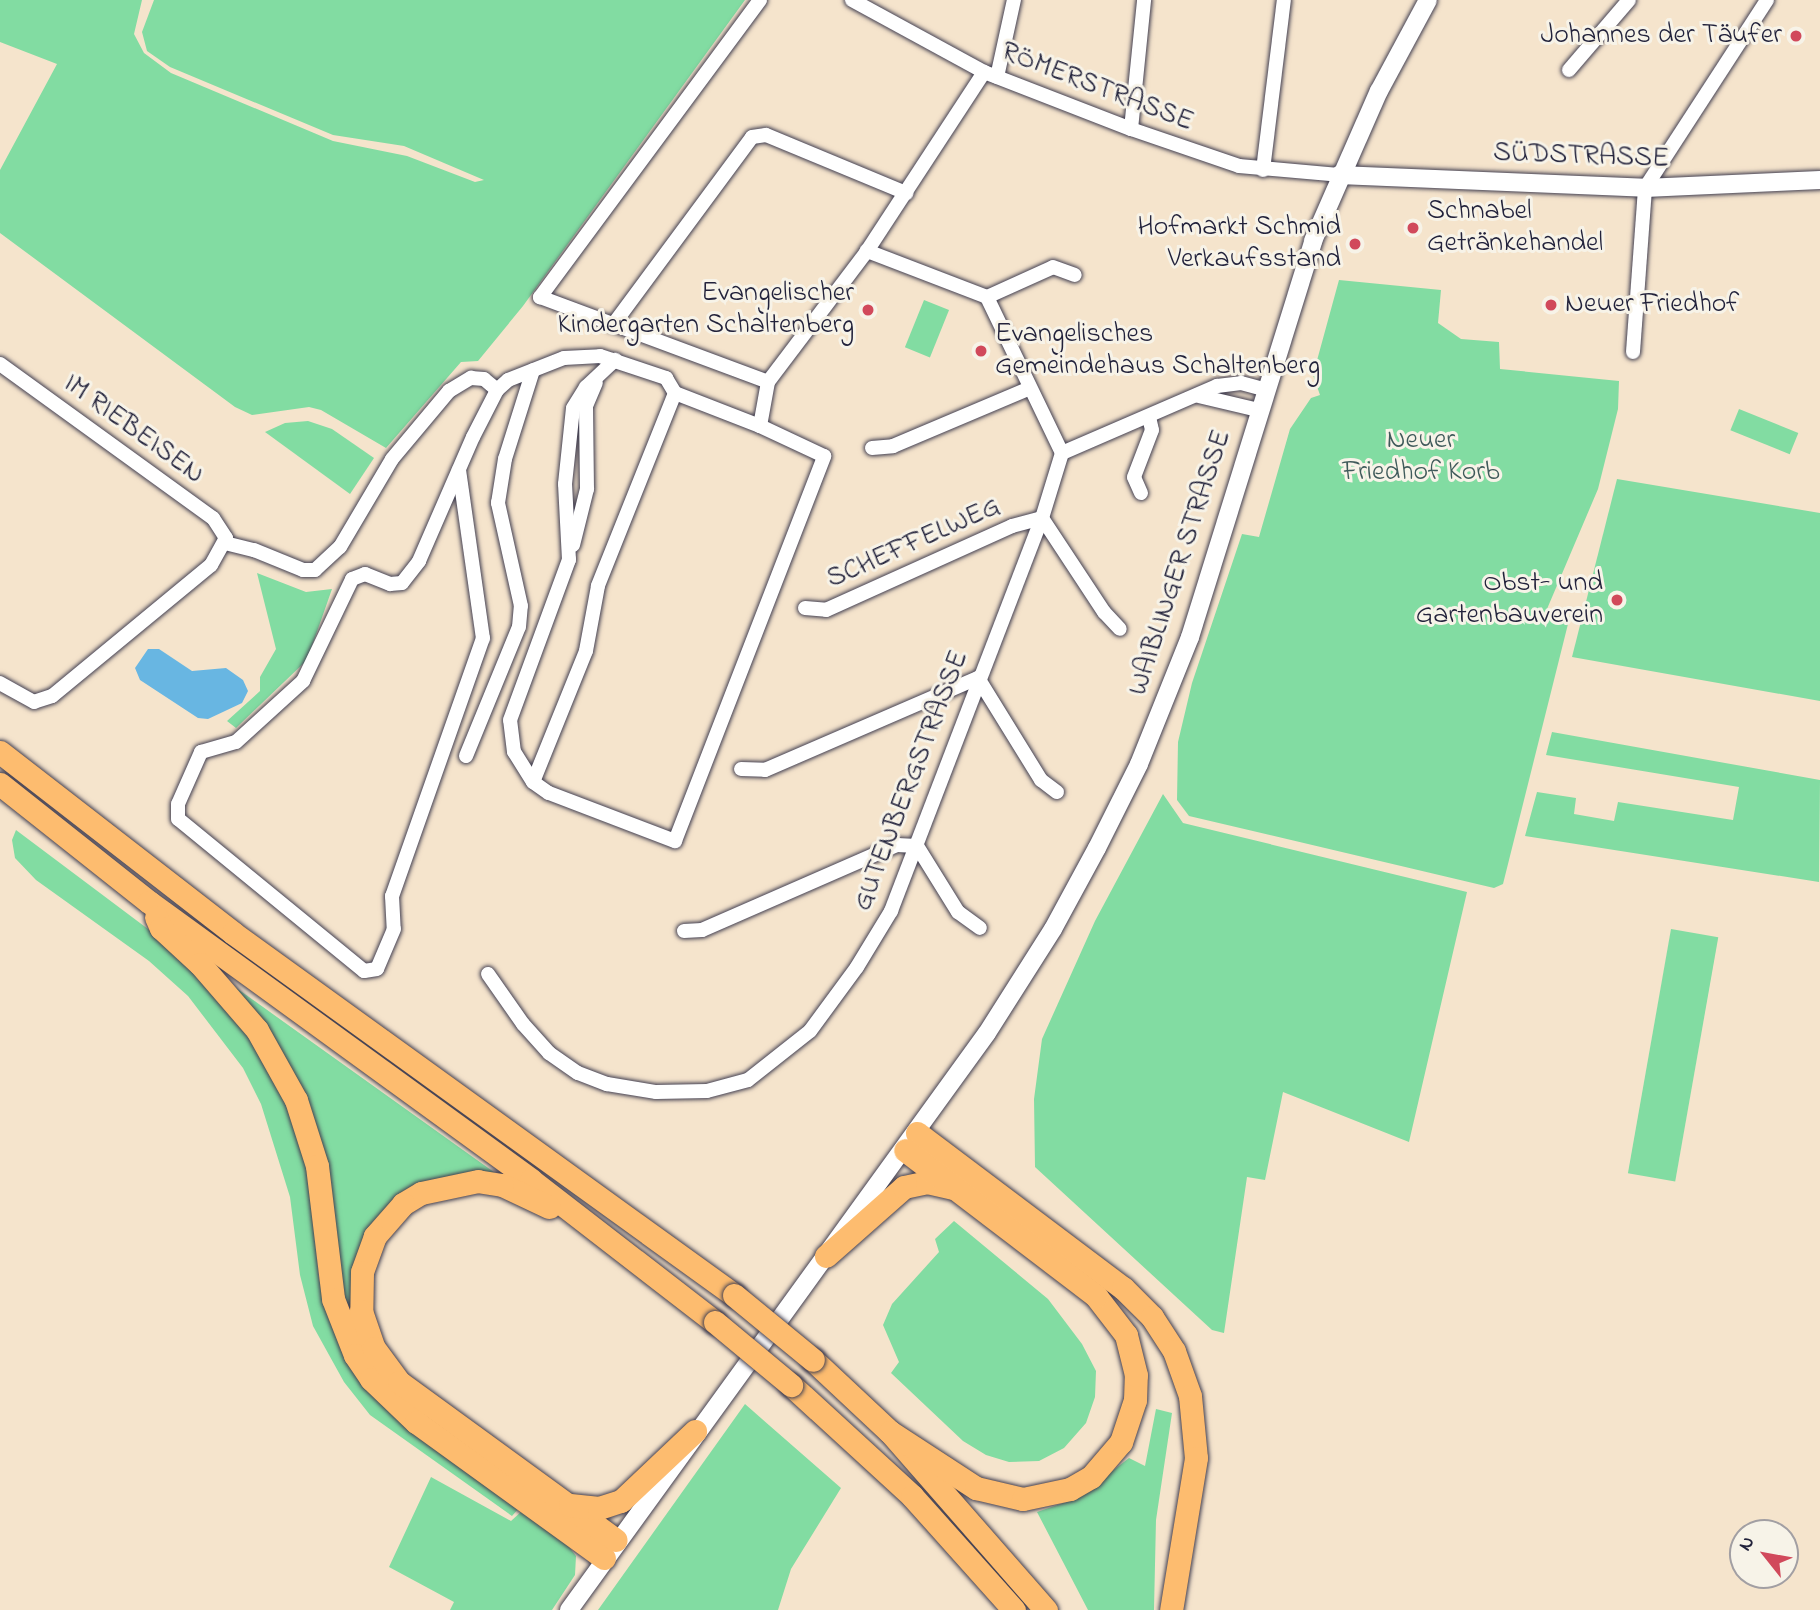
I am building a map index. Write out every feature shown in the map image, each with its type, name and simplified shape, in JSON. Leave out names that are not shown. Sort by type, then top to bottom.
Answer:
[{"type":"highway","points":[[0,752],[233,933],[734,1295],[813,1360],[890,1432],[1046,1610]]},
{"type":"highway","points":[[0,784],[149,902],[590,1226],[715,1322],[792,1385],[912,1496],[1014,1610]]},
{"type":"highway","points":[[149,902],[161,928],[200,964],[257,1030],[296,1100],[317,1166],[333,1300],[355,1355],[371,1379],[416,1422],[610,1549]]},
{"type":"highway","points":[[890,1432],[976,1488],[1023,1499],[1070,1489],[1091,1477],[1108,1460],[1130,1423],[1136,1375],[1126,1335],[1115,1317],[1074,1277],[958,1190],[911,1141]]},
{"type":"highway","points":[[911,1141],[1123,1288],[1152,1317],[1174,1351],[1191,1396],[1196,1458],[1171,1610]]},
{"type":"highway","points":[[590,1226],[502,1185],[478,1181],[439,1186],[403,1205],[387,1220],[367,1253],[362,1272],[366,1331],[399,1382],[565,1504],[610,1549]]},
{"type":"highway","points":[[826,1256],[904,1187],[927,1182],[958,1190]]},
{"type":"highway","points":[[565,1504],[592,1508],[614,1504],[695,1431]]},
{"type":"street","points":[[760,0],[540,297],[768,382]]},
{"type":"street","name":"RÖMERSTRASSE","points":[[852,0],[877,7],[990,75],[1132,129],[1263,170],[1339,176]]},
{"type":"street","points":[[760,426],[768,382],[867,251],[990,75],[1014,0]]},
{"type":"street","points":[[1132,129],[1144,0]]},
{"type":"street","points":[[1263,170],[1284,0]]},
{"type":"street","points":[[1569,70],[1629,0]]},
{"type":"street","points":[[1633,352],[1645,188],[1768,0]]},
{"type":"street","name":"WAIBLINGER STRASSE","points":[[569,1610],[695,1431],[911,1141],[1021,982],[1119,806],[1190,637],[1264,389],[1339,176],[1422,2]]},
{"type":"street","points":[[613,325],[752,137],[766,135],[906,193]]},
{"type":"street","name":"SÜDSTRASSE","points":[[1339,176],[1645,188],[1820,180]]},
{"type":"street","points":[[867,251],[987,296],[1053,267],[1075,275]]},
{"type":"street","points":[[987,296],[1028,389],[1062,453],[1229,383],[1264,389]]},
{"type":"street","points":[[459,470],[483,638],[392,896],[394,929],[377,969],[365,971],[188,828],[176,812],[201,752],[236,742],[308,675],[352,579],[365,574],[390,584],[402,583],[419,561],[459,470],[497,390],[508,380],[580,355],[615,360],[667,378],[675,393],[760,426],[824,456],[675,841],[549,793],[533,782],[514,752],[510,720],[569,560],[587,489],[586,406],[602,373]]},
{"type":"street","points":[[569,560],[565,484],[573,408],[577,398],[615,360]]},
{"type":"street","name":"IM RIEBEISEN","points":[[0,365],[213,518],[224,532],[225,543]]},
{"type":"street","points":[[466,756],[519,628],[521,606],[498,503],[505,459],[533,370]]},
{"type":"street","points":[[0,683],[23,699],[52,696],[211,565],[225,543],[254,550],[303,570],[315,570],[340,547],[392,459],[449,391],[471,378],[484,379],[497,390]]},
{"type":"street","points":[[872,448],[893,446],[1028,389]]},
{"type":"street","points":[[533,782],[586,651],[598,586],[675,393]]},
{"type":"street","points":[[1191,398],[1218,398],[1258,410]]},
{"type":"street","points":[[1141,493],[1134,477],[1152,430],[1149,417]]},
{"type":"street","name":"GUTENBERGSTRASSE","points":[[488,974],[523,1024],[549,1053],[578,1073],[607,1084],[656,1093],[723,1088],[768,1068],[810,1031],[872,944],[917,846],[978,678],[1042,518],[1062,453]]},
{"type":"street","points":[[1042,518],[1104,612],[1120,629]]},
{"type":"street","name":"SCHEFFELWEG","points":[[805,608],[826,610],[1012,526],[1042,518]]},
{"type":"street","points":[[741,769],[765,770],[978,678],[1041,780],[1057,792]]},
{"type":"street","points":[[684,931],[702,930],[897,845],[917,846],[958,912],[980,928]]},
{"type":"green space","points":[[0,0],[142,0],[134,34],[144,53],[171,73],[333,141],[407,156],[475,182],[484,180],[404,146],[333,135],[170,67],[147,51],[142,32],[154,0],[745,0],[523,306],[478,361],[461,362],[386,448],[321,410],[309,407],[252,415],[235,407],[0,233],[0,170],[57,64],[0,42]]},
{"type":"green space","name":"Neuer Friedhof Korb","points":[[1339,280],[1441,290],[1438,323],[1461,339],[1499,342],[1500,369],[1619,381],[1618,409],[1598,489],[1547,609],[1570,616],[1503,884],[1494,888],[1189,816],[1177,800],[1178,742],[1192,683],[1242,534],[1259,537],[1290,429],[1311,398],[1320,395],[1313,375]]},
{"type":"green space","points":[[924,300],[949,310],[930,357],[905,347]]},
{"type":"green space","points":[[1739,409],[1798,433],[1790,454],[1730,430]]},
{"type":"green space","points":[[308,421],[332,429],[374,458],[350,494],[265,432],[285,423]]},
{"type":"green space","points":[[1617,479],[1820,513],[1820,701],[1572,657]]},
{"type":"green space","points":[[257,573],[306,592],[332,589],[307,660],[236,728],[227,721],[260,691],[260,677],[276,649]]},
{"type":"green space","points":[[1552,732],[1820,780],[1819,882],[1525,836],[1537,792],[1576,798],[1574,814],[1614,821],[1618,802],[1733,820],[1739,787],[1546,755]]},
{"type":"green space","points":[[1163,794],[1183,823],[1467,892],[1409,1142],[1283,1092],[1265,1180],[1247,1177],[1224,1333],[1212,1330],[1035,1167],[1034,1099],[1042,1039],[1095,921]]},
{"type":"green space","points":[[16,830],[168,944],[251,1038],[280,1088],[307,1164],[319,1279],[337,1337],[361,1383],[398,1420],[520,1507],[512,1516],[370,1415],[344,1382],[313,1326],[300,1275],[290,1197],[261,1104],[243,1068],[188,996],[149,961],[36,880],[15,858],[12,840]]},
{"type":"green space","points":[[1671,929],[1718,937],[1675,1182],[1628,1173]]},
{"type":"green space","points":[[228,982],[498,1175],[387,1211],[354,1313],[441,1433],[345,1317],[318,1147]]},
{"type":"green space","points":[[954,1221],[1048,1299],[1082,1344],[1096,1371],[1095,1397],[1086,1423],[1064,1448],[1039,1461],[1009,1462],[986,1455],[963,1441],[891,1373],[899,1362],[883,1325],[892,1304],[939,1252],[935,1239]]},
{"type":"green space","points":[[745,1404],[841,1488],[791,1569],[778,1610],[598,1610]]},
{"type":"green space","points":[[1156,1409],[1172,1413],[1156,1520],[1154,1610],[1088,1610],[1037,1512],[1078,1498],[1129,1458],[1145,1466]]},
{"type":"green space","points":[[431,1477],[511,1521],[522,1511],[563,1539],[576,1556],[575,1575],[552,1610],[450,1610],[454,1602],[389,1567]]},
{"type":"water","points":[[148,649],[159,649],[192,671],[226,668],[243,680],[248,691],[242,703],[208,719],[198,718],[140,680],[135,668]]},
{"type":"place","name":"Johannes der Täufer","points":[[1796,36]]},
{"type":"place","name":"Schnabel Getränkehandel","points":[[1413,228]]},
{"type":"place","name":"Hofmarkt Schmid Verkaufsstand","points":[[1355,244]]},
{"type":"place","name":"Neuer Friedhof","points":[[1551,305]]},
{"type":"place","name":"Evangelischer Kindergarten Schaltenberg","points":[[868,310]]},
{"type":"place","name":"Evangelisches Gemeindehaus Schaltenberg","points":[[981,351]]},
{"type":"place","name":"Obst- und Gartenbauverein","points":[[1617,600]]}]
